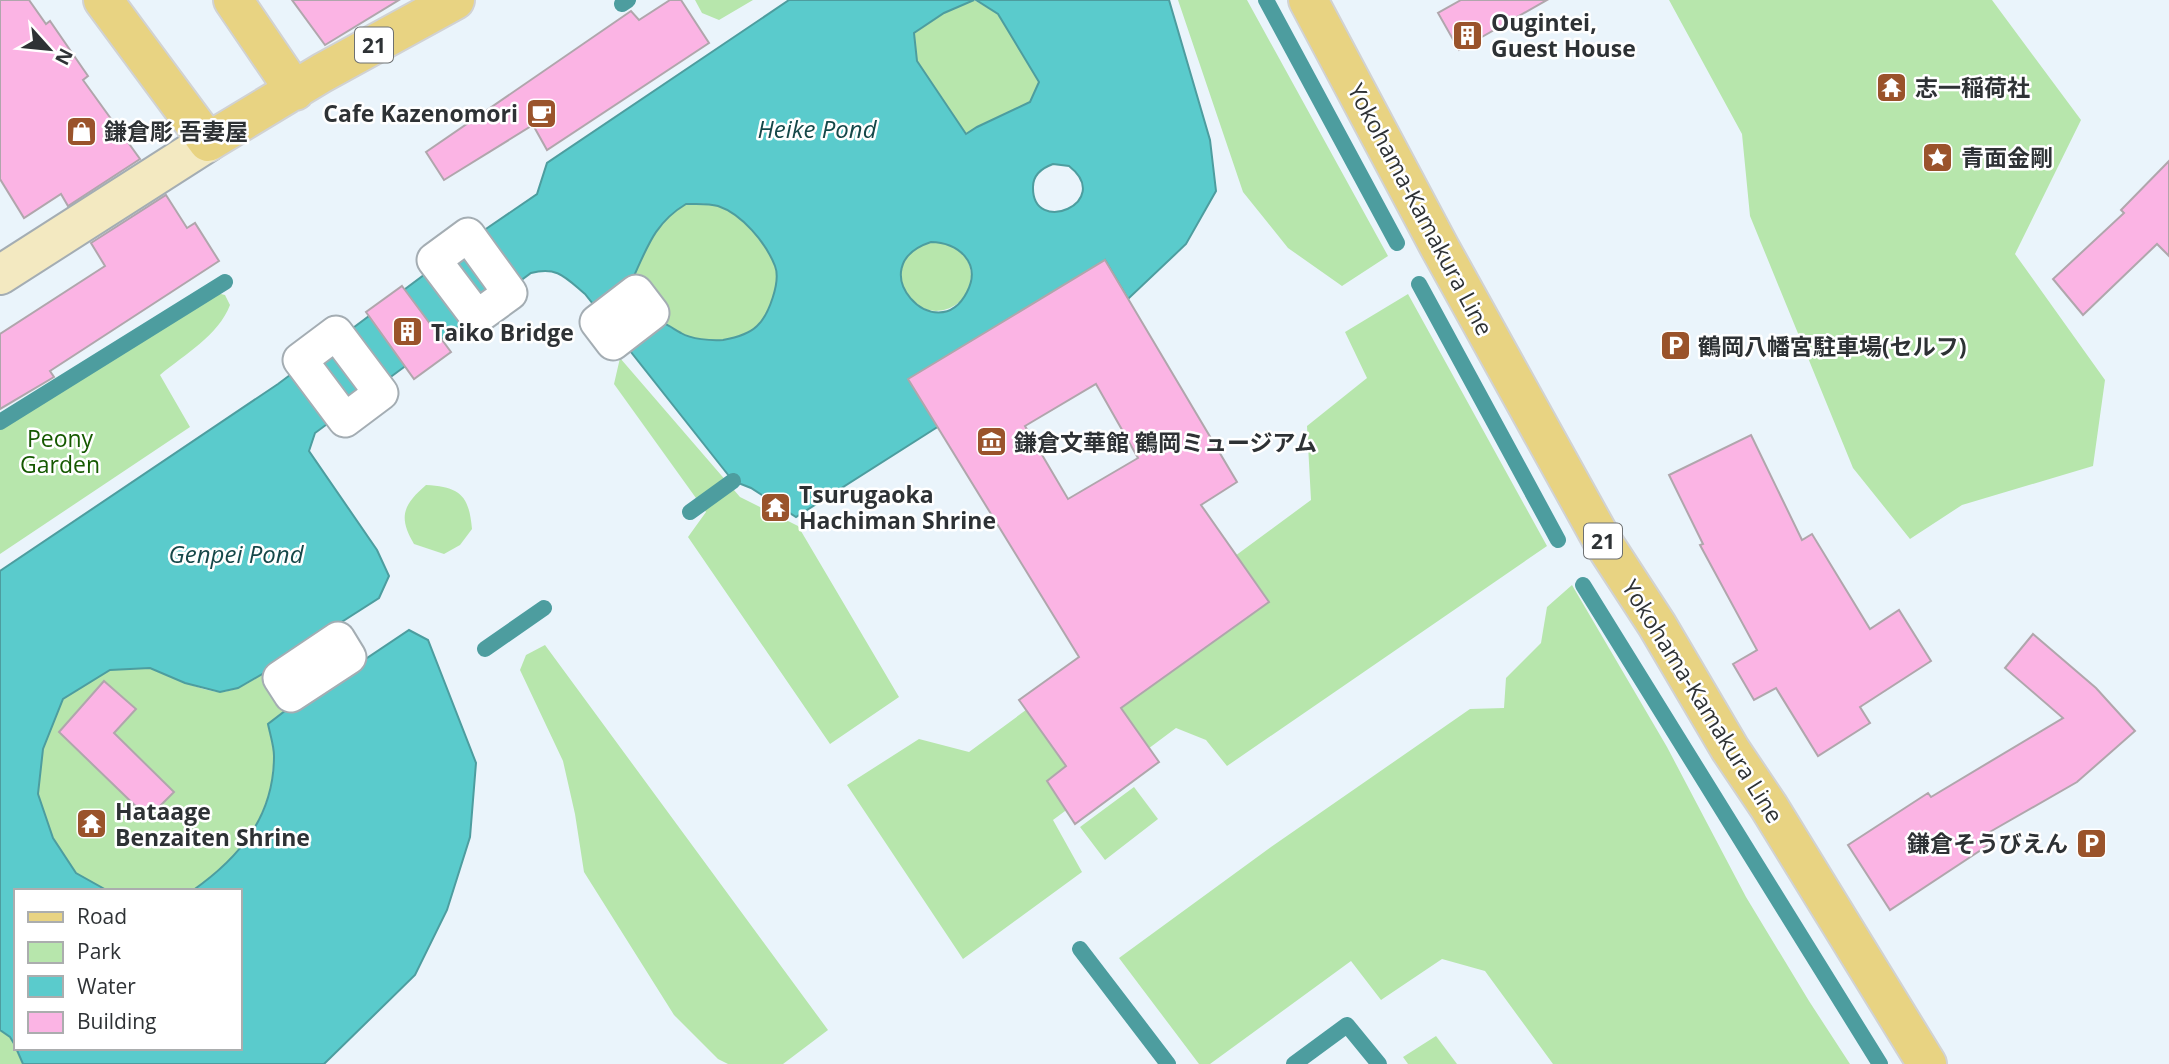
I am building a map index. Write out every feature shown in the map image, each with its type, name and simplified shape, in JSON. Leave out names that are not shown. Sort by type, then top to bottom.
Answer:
[{"type":"main road","points":[[0,275],[208,142],[103,0]]},
{"type":"main road","points":[[233,0],[295,91]]},
{"type":"main road","name":"21","points":[[208,142],[322,74],[455,0]]},
{"type":"main road","name":"Yokohama-Kamakura Line","points":[[1308,0],[1440,248],[1603,542],[1927,1064]]},
{"type":"green space","points":[[695,0],[753,0],[719,20],[702,13]]},
{"type":"green space","points":[[974,0],[998,14],[1039,82],[1030,102],[966,135],[917,61],[914,33],[944,13]]},
{"type":"green space","points":[[1178,0],[1247,0],[1388,256],[1342,286],[1288,248],[1243,192]]},
{"type":"green space","points":[[1669,0],[1992,0],[2081,120],[2015,254],[2105,380],[2093,466],[1962,505],[1910,539],[1853,468],[1750,216],[1742,134]]},
{"type":"green space","points":[[686,204],[714,205],[736,215],[752,230],[771,257],[776,272],[773,298],[766,314],[754,329],[736,337],[713,340],[685,335],[652,321],[634,276],[660,227],[667,218]]},
{"type":"green space","points":[[936,241],[961,251],[971,276],[961,301],[936,311],[911,301],[901,276],[911,251]]},
{"type":"green space","name":"Peony Garden","points":[[213,292],[225,295],[230,305],[225,316],[200,344],[160,375],[190,427],[0,554],[0,418],[173,308]]},
{"type":"green space","points":[[1408,294],[1547,546],[1227,766],[1206,740],[1176,728],[1053,820],[1082,872],[963,959],[847,785],[919,739],[969,752],[1311,500],[1307,426],[1367,378],[1345,332]]},
{"type":"green space","points":[[620,358],[740,497],[798,526],[899,697],[830,744],[688,537],[706,512],[614,384]]},
{"type":"green space","points":[[426,485],[447,488],[461,495],[471,517],[472,529],[460,545],[444,554],[414,544],[406,526],[405,512],[408,505]]},
{"type":"green space","points":[[1572,585],[1667,747],[1746,897],[1850,1064],[1553,1064],[1485,971],[1442,959],[1381,1000],[1351,961],[1210,1064],[1199,1064],[1119,958],[1271,847],[1470,709],[1504,708],[1506,678],[1541,643],[1547,607]]},
{"type":"green space","points":[[545,645],[828,1030],[783,1064],[728,1064],[718,1059],[674,1015],[584,872],[563,761],[520,670],[526,655]]},
{"type":"green space","points":[[150,668],[194,686],[220,692],[239,688],[266,672],[303,697],[268,724],[274,754],[271,789],[255,830],[222,870],[195,889],[104,889],[76,873],[53,838],[38,794],[43,749],[63,699],[110,670]]},
{"type":"green space","points":[[1134,787],[1158,819],[1105,860],[1080,827]]},
{"type":"green space","points":[[0,1030],[10,1037],[23,1064],[0,1064]]},
{"type":"green space","points":[[1436,1036],[1457,1064],[1408,1064],[1403,1057]]},
{"type":"water","points":[[789,0],[974,0],[944,13],[914,33],[917,61],[966,134],[1030,102],[1039,82],[998,14],[976,0],[1169,0],[1210,140],[1216,191],[1186,244],[1128,299],[1105,260],[939,426],[796,517],[751,488],[733,481],[585,294],[560,274],[548,271],[531,273],[315,433],[309,451],[377,550],[389,576],[379,598],[326,632],[349,670],[409,630],[428,640],[476,763],[470,837],[447,910],[415,975],[324,1064],[23,1064],[17,1050],[242,1050],[242,889],[195,889],[225,865],[251,834],[268,798],[272,778],[274,752],[268,724],[303,697],[266,672],[238,688],[220,692],[185,683],[150,668],[110,670],[63,699],[43,749],[38,794],[53,838],[76,873],[104,889],[14,889],[14,1044],[0,1030],[0,571],[278,384],[480,233],[537,194],[547,163]],"holes":[[[1053,164],[1069,166],[1081,179],[1083,192],[1078,202],[1068,209],[1056,212],[1045,210],[1036,202],[1033,187],[1035,179],[1039,172]],[[686,204],[706,204],[727,210],[744,222],[766,248],[775,266],[775,289],[766,314],[750,331],[727,339],[707,340],[690,337],[652,321],[634,276],[654,235],[667,218]],[[931,242],[958,250],[965,256],[972,272],[967,292],[954,308],[938,312],[923,308],[910,298],[902,284],[902,268],[910,253]]]},
{"type":"building","points":[[0,0],[29,0],[46,24],[50,21],[88,76],[83,80],[140,159],[68,206],[61,194],[24,218],[0,179]]},
{"type":"building","points":[[292,0],[399,0],[325,45]]},
{"type":"building","points":[[670,0],[681,0],[709,43],[547,150],[533,125],[444,180],[426,152],[631,11],[639,20]]},
{"type":"building","name":"Ougintei, Guest House","points":[[1461,0],[1547,0],[1459,50],[1438,13]]},
{"type":"building","points":[[2169,161],[2169,256],[2157,244],[2083,315],[2053,279],[2124,213],[2121,210]]},
{"type":"building","points":[[166,195],[187,228],[195,223],[219,261],[50,371],[54,377],[0,409],[0,334],[105,266],[91,243]]},
{"type":"building","name":"鎌倉文華館 鶴岡ミュージアム","points":[[1105,260],[1237,482],[1201,505],[1269,602],[1121,708],[1159,762],[1075,824],[1047,781],[1066,766],[1019,700],[1079,657],[908,379]],"holes":[[[1096,384],[1138,458],[1068,499],[1025,426]]]},
{"type":"building","name":"Taiko Bridge","points":[[402,286],[451,352],[414,379],[366,312]]},
{"type":"building","points":[[1751,435],[1802,540],[1812,534],[1870,629],[1899,610],[1931,661],[1860,707],[1870,723],[1818,756],[1776,688],[1754,700],[1733,664],[1757,650],[1700,545],[1703,544],[1669,475]]},
{"type":"building","points":[[2033,634],[2096,688],[2135,731],[2077,782],[1981,837],[1987,846],[1890,910],[1848,845],[1928,793],[1931,797],[2063,718],[2005,668]]},
{"type":"building","points":[[104,681],[136,709],[114,733],[174,792],[148,818],[59,732]]},
{"type":"waterway","points":[[622,4],[628,0]]},
{"type":"waterway","points":[[1266,0],[1397,243]]},
{"type":"waterway","points":[[0,422],[225,282]]},
{"type":"waterway","points":[[1419,284],[1558,540]]},
{"type":"waterway","points":[[690,512],[733,481]]},
{"type":"waterway","points":[[1583,585],[1880,1064]]},
{"type":"waterway","points":[[485,649],[544,608]]},
{"type":"waterway","points":[[1080,949],[1168,1064]]},
{"type":"waterway","points":[[1294,1064],[1347,1025],[1379,1064]]},
{"type":"place","name":"Ougintei, Guest House","points":[[1468,35]]},
{"type":"place","name":"志一稲荷社","points":[[1892,87]]},
{"type":"place","name":"Cafe Kazenomori","points":[[541,113]]},
{"type":"place","name":"鎌倉彫 吾妻屋","points":[[81,131]]},
{"type":"place","name":"青面金剛","points":[[1938,157]]},
{"type":"place","name":"Taiko Bridge","points":[[408,332]]},
{"type":"place","name":"鶴岡八幡宮駐車場(セルフ)","points":[[1675,346]]},
{"type":"place","name":"鎌倉文華館 鶴岡ミュージアム","points":[[991,442]]},
{"type":"place","name":"Tsurugaoka Hachiman Shrine","points":[[776,507]]},
{"type":"place","name":"Hataage Benzaiten Shrine","points":[[92,824]]},
{"type":"place","name":"鎌倉そうびえん","points":[[2091,843]]},
{"type":"water label","name":"Heike Pond","points":[[817,128]]},
{"type":"water label","name":"Genpei Pond","points":[[236,553]]}]
